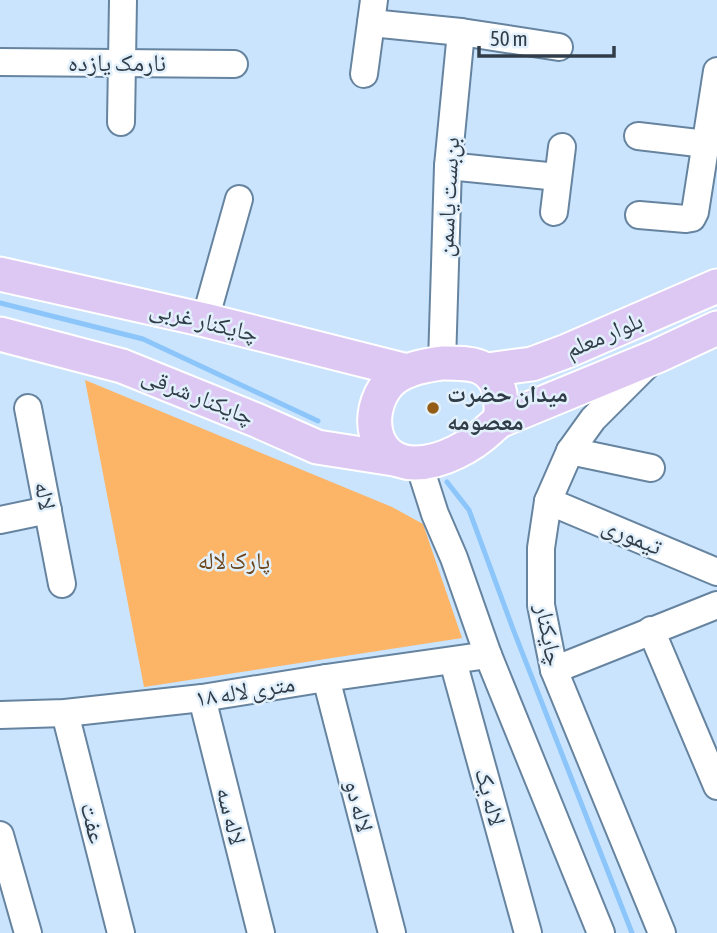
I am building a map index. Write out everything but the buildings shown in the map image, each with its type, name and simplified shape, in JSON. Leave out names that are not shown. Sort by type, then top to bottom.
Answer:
[{"type":"main road","name":"چایکنار غربی","points":[[0,274],[205,320],[407,371]]},
{"type":"main road","name":"بلوار معلم","points":[[487,370],[532,364],[717,286]]},
{"type":"main road","name":"بلوار معلم","points":[[499,421],[657,356],[717,328]]},
{"type":"main road","name":"چایکنار شرقی","points":[[0,334],[122,366],[317,447],[406,461]]},
{"type":"main road","points":[[442,363],[467,363],[487,370],[494,377],[501,404],[499,421],[479,440],[452,455],[406,461],[380,444],[374,432],[373,415],[389,383],[407,371],[442,363]]},
{"type":"main road","points":[[532,364],[530,387],[535,395],[546,403]]},
{"type":"street","points":[[121,122],[123,0]]},
{"type":"street","points":[[364,74],[373,11],[461,32],[559,47]]},
{"type":"street","name":"بن‌بست یاسمن","points":[[442,363],[448,166],[461,32]]},
{"type":"street","name":"نارمک یازده","points":[[0,62],[234,64]]},
{"type":"street","points":[[639,215],[692,218],[717,71]]},
{"type":"street","points":[[638,136],[706,144]]},
{"type":"street","points":[[554,212],[562,146]]},
{"type":"street","points":[[448,166],[558,177]]},
{"type":"street","points":[[205,320],[239,200]]},
{"type":"street","name":"چایکنار","points":[[657,356],[593,419],[570,451],[548,501],[541,548],[541,605],[554,670],[662,933]]},
{"type":"street","name":"لاله","points":[[28,408],[62,584]]},
{"type":"street","points":[[570,451],[652,468]]},
{"type":"street","points":[[406,461],[435,514],[454,558],[488,656],[601,933]]},
{"type":"street","name":"تیموری","points":[[548,501],[717,572]]},
{"type":"street","points":[[0,520],[48,510]]},
{"type":"street","points":[[554,670],[717,605]]},
{"type":"street","points":[[651,631],[717,786]]},
{"type":"street","name":"۱۸ متری لاله","points":[[0,715],[65,713],[202,698],[488,656]]},
{"type":"street","name":"لاله یک","points":[[453,661],[528,933]]},
{"type":"street","name":"لاله دو","points":[[326,678],[392,933]]},
{"type":"street","name":"لاله سه","points":[[202,698],[261,933]]},
{"type":"street","name":"عفت","points":[[65,713],[121,933]]},
{"type":"street","points":[[0,835],[28,933]]},
{"type":"green space","name":"پارک لاله","points":[[85,380],[392,507],[423,524],[462,638],[144,687]]},
{"type":"waterway","points":[[0,303],[143,339],[318,421]]},
{"type":"waterway","points":[[447,482],[469,510],[632,933]]},
{"type":"place","name":"میدان حضرت معصومه","points":[[433,408]]}]
